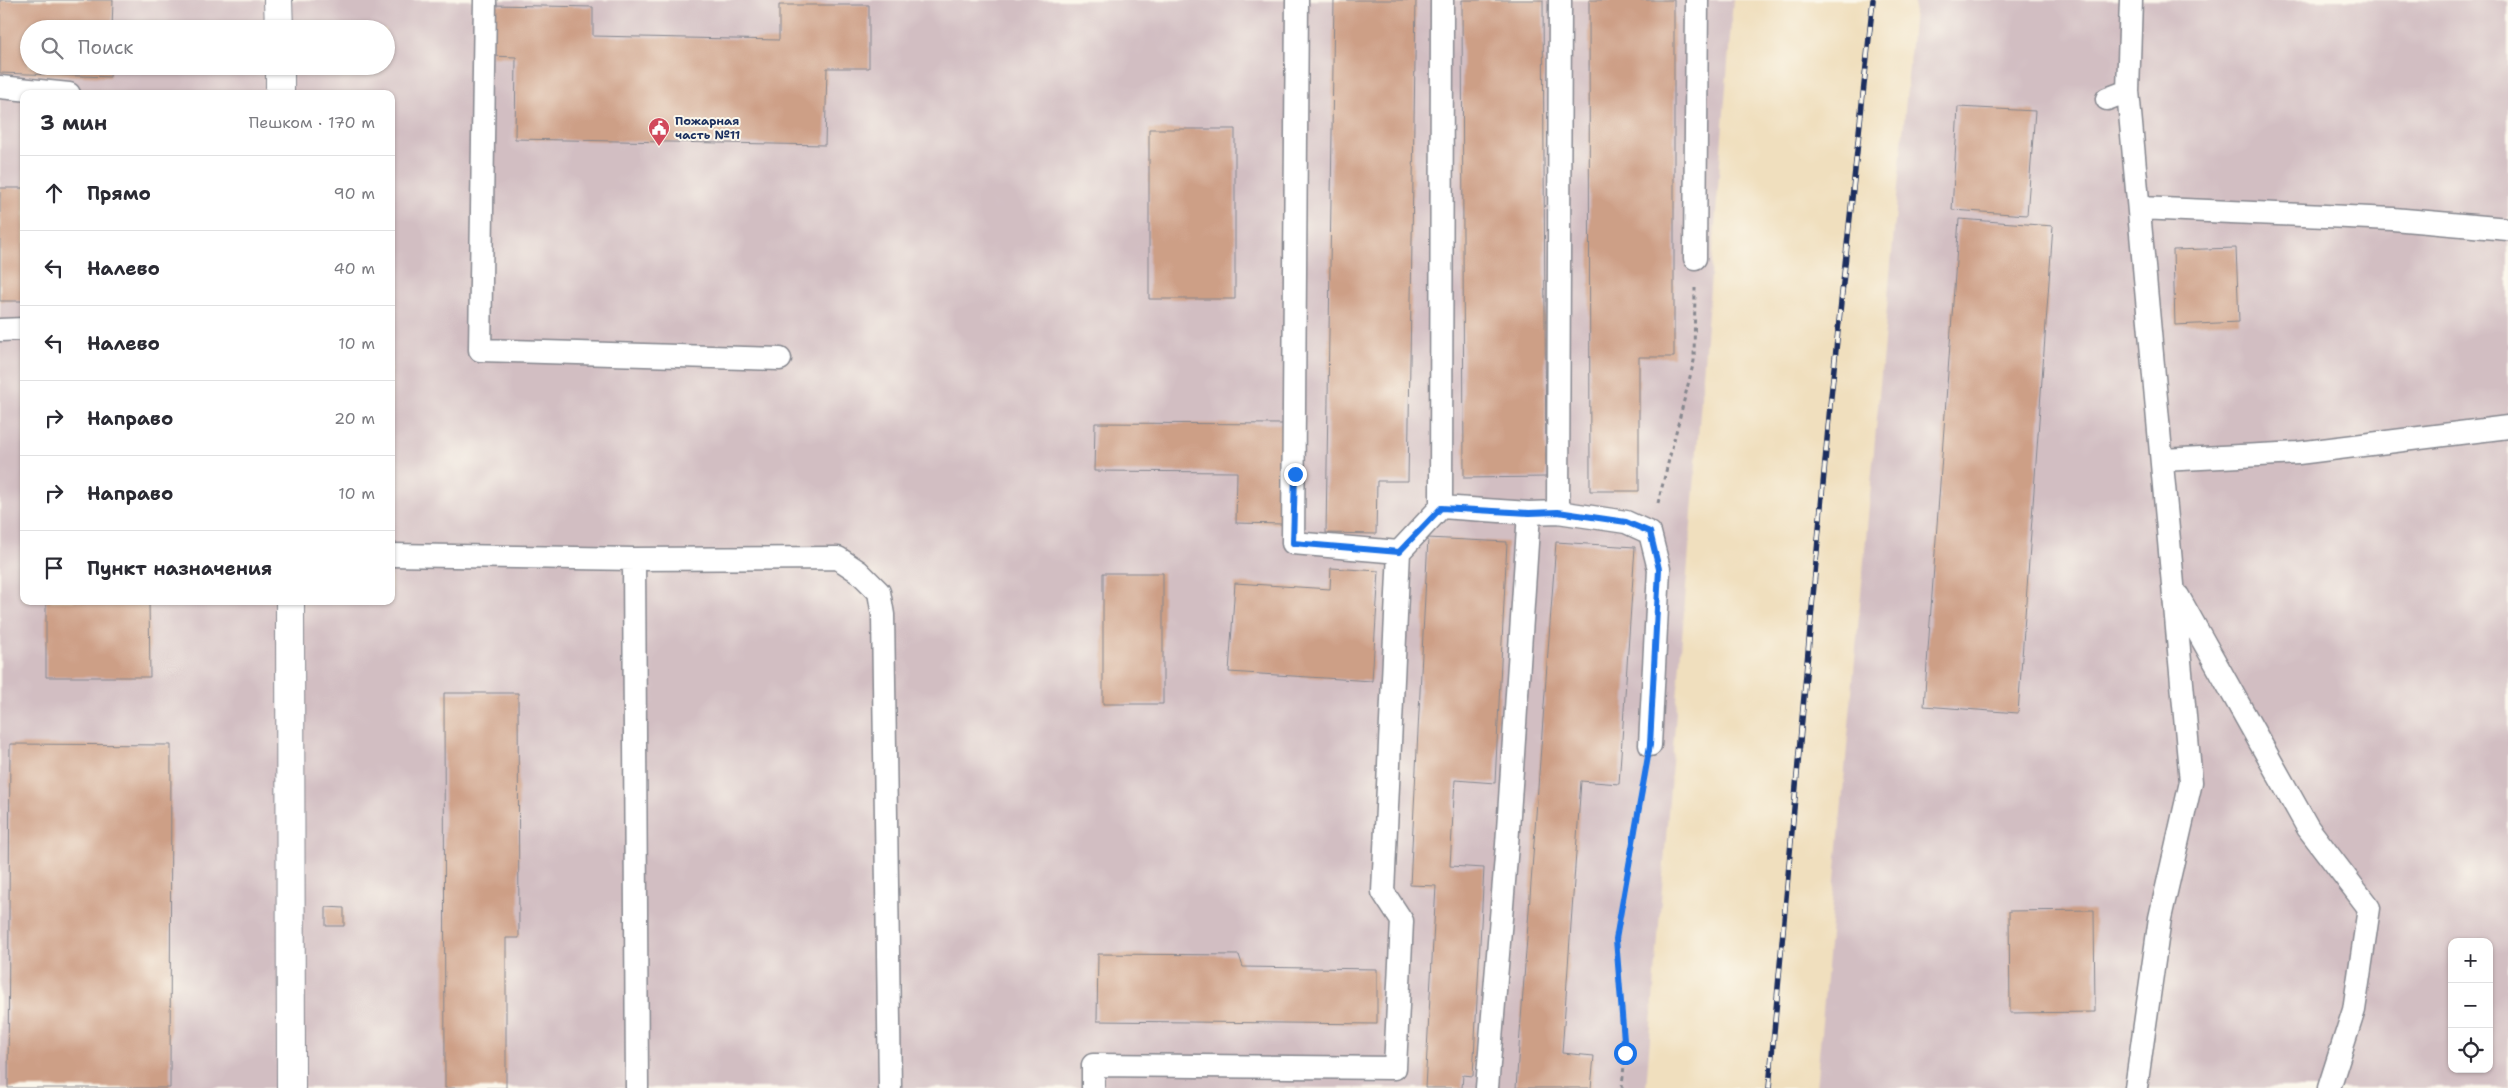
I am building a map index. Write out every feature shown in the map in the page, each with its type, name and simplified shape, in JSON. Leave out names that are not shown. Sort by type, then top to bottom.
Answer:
[{"type":"street","points":[[278,0],[279,20]]},
{"type":"street","points":[[280,75],[280,90]]},
{"type":"street","points":[[290,605],[291,1088]]},
{"type":"lane","points":[[485,0],[480,350],[780,359]]},
{"type":"lane","points":[[1297,0],[1293,543],[1399,552]]},
{"type":"lane","points":[[1093,1088],[1093,1065],[1394,1068],[1402,921],[1383,892],[1399,552],[1441,508],[1442,0]]},
{"type":"lane","points":[[1558,512],[1560,0]]},
{"type":"lane","points":[[1695,258],[1697,0]]},
{"type":"lane","points":[[2131,0],[2128,91],[2191,782],[2160,918],[2136,1088]]},
{"type":"lane","points":[[0,87],[30,90]]},
{"type":"lane","points":[[2107,99],[2128,91]]},
{"type":"lane","points":[[2139,208],[2393,220],[2508,229]]},
{"type":"lane","points":[[0,330],[20,328]]},
{"type":"lane","points":[[2162,460],[2298,453],[2508,427]]},
{"type":"lane","points":[[1441,508],[1529,513],[1558,512],[1626,522],[1650,532],[1659,569],[1650,745]]},
{"type":"lane","points":[[1487,1088],[1507,845],[1529,513]]},
{"type":"lane","points":[[395,555],[634,559],[838,558],[859,572],[879,592],[883,615],[890,1088]]},
{"type":"lane","points":[[634,559],[637,1088]]},
{"type":"lane","points":[[2174,588],[2308,828],[2369,908],[2354,1010],[2329,1088]]},
{"type":"path","points":[[1650,532],[1694,361],[1695,258]]},
{"type":"path","points":[[1622,1088],[1625,1053],[1616,939],[1650,745]]},
{"type":"shaded area","points":[[0,0],[1733,0],[1646,1088],[0,1088]]},
{"type":"shaded area","points":[[1915,0],[2508,0],[2508,1088],[1816,1088]]},
{"type":"building","points":[[0,0],[113,0],[112,20],[20,20],[20,74],[0,73]]},
{"type":"building","points":[[1334,0],[1416,0],[1408,481],[1377,481],[1376,534],[1326,533]]},
{"type":"building","points":[[1462,0],[1543,0],[1546,477],[1464,478]]},
{"type":"building","points":[[1589,0],[1674,0],[1674,357],[1639,357],[1639,491],[1590,491]]},
{"type":"building","points":[[492,5],[593,7],[593,36],[779,40],[779,5],[869,5],[869,68],[827,68],[825,145],[515,139],[516,57],[492,56]]},
{"type":"building","points":[[55,75],[110,75],[110,77]]},
{"type":"building","points":[[1958,107],[2035,111],[2027,215],[1952,210]]},
{"type":"building","points":[[1149,129],[1235,129],[1235,299],[1149,299]]},
{"type":"building","points":[[0,188],[20,188],[20,301],[0,301]]},
{"type":"building","points":[[1959,219],[2053,226],[2018,713],[1924,706]]},
{"type":"building","points":[[2236,248],[2239,322],[2175,325],[2173,250]]},
{"type":"building","points":[[1095,423],[1284,424],[1283,524],[1236,523],[1237,472],[1094,471]]},
{"type":"building","points":[[1428,538],[1507,542],[1495,783],[1455,780],[1450,866],[1484,868],[1473,1076],[1463,1075],[1462,1088],[1425,1088],[1436,886],[1410,885]]},
{"type":"building","points":[[1556,542],[1635,547],[1619,784],[1581,781],[1562,1053],[1594,1056],[1591,1088],[1516,1088]]},
{"type":"building","points":[[1331,568],[1379,571],[1372,681],[1229,672],[1235,583],[1330,589]]},
{"type":"building","points":[[1103,573],[1163,573],[1163,704],[1103,704]]},
{"type":"building","points":[[46,605],[149,605],[150,677],[46,677]]},
{"type":"building","points":[[444,693],[518,693],[519,938],[506,938],[506,1088],[445,1088]]},
{"type":"building","points":[[10,744],[171,745],[170,1088],[8,1088]]},
{"type":"building","points":[[326,907],[344,908],[344,926],[326,926]]},
{"type":"building","points":[[2094,910],[2095,1012],[2010,1013],[2009,911]]},
{"type":"building","points":[[1098,954],[1239,955],[1243,967],[1377,969],[1377,1024],[1097,1021]]},
{"type":"railway","points":[[1769,1088],[1830,406],[1873,0]]},
{"type":"place","name":"Пожарная часть №11","points":[[659,147]]},
{"type":"route","points":[[1295,474],[1293,543],[1399,552],[1441,508],[1529,513],[1558,512],[1626,522],[1650,532],[1659,569],[1650,745],[1616,939],[1625,1053]]}]
